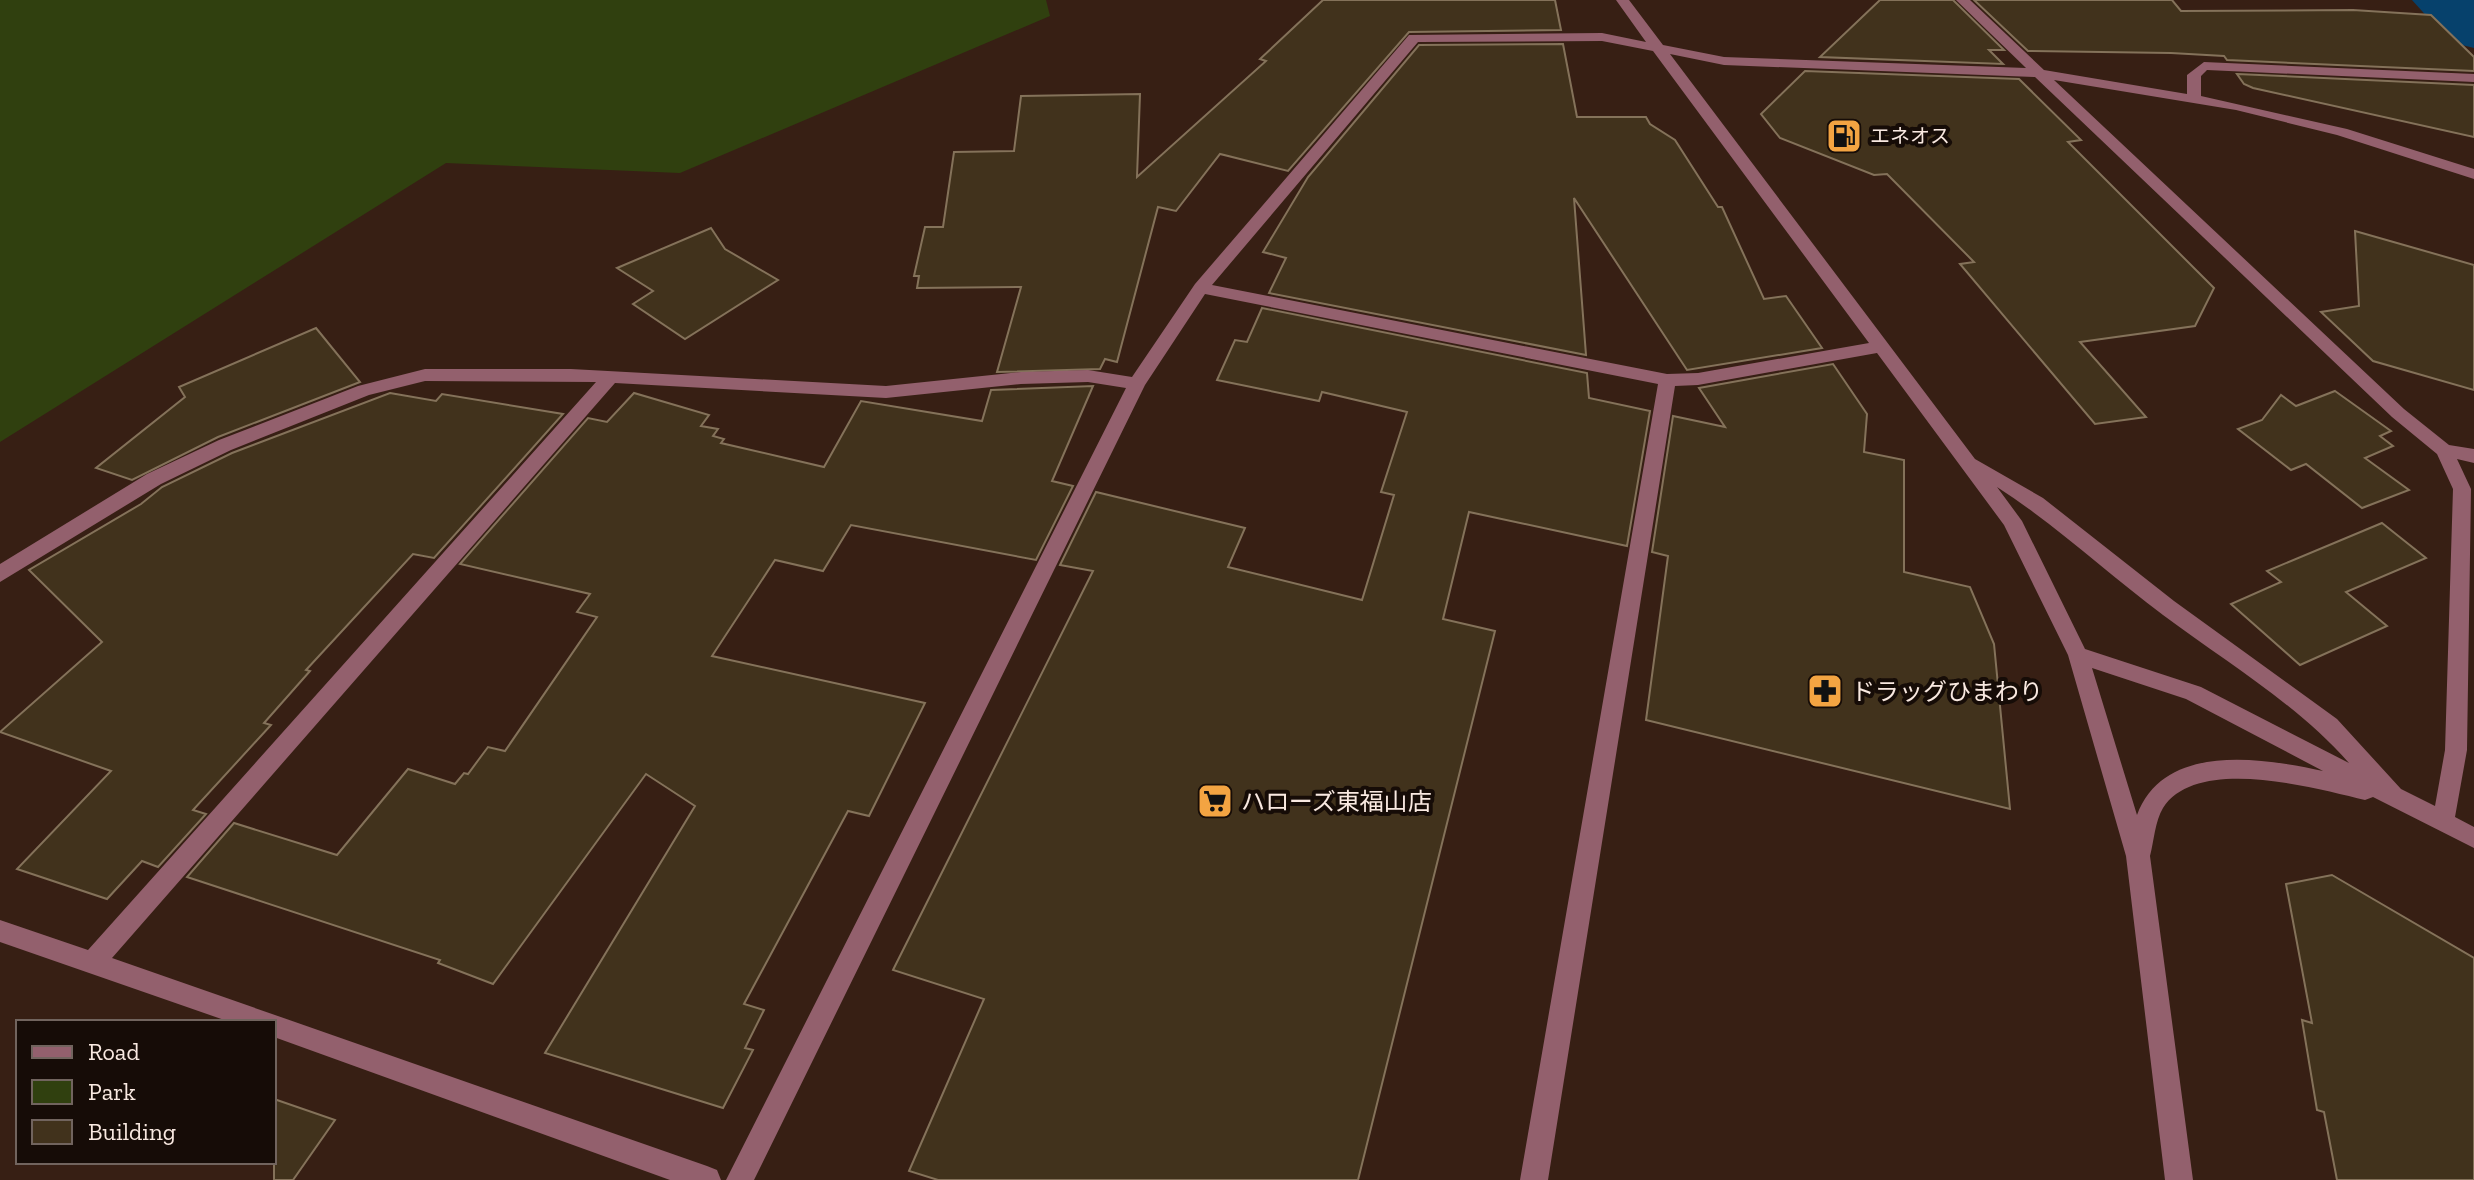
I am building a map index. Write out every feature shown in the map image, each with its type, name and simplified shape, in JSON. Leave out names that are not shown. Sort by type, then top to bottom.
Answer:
[{"type":"street","points":[[1622,0],[1884,346],[2012,521],[2078,655],[2138,856],[2179,1180]]},
{"type":"street","points":[[1962,0],[2398,413],[2444,450],[2462,489],[2456,750],[2443,822]]},
{"type":"street","points":[[740,1180],[1137,384],[1201,288],[1414,38],[1602,37],[1724,61],[2039,73],[2194,98],[2342,132],[2474,174]]},
{"type":"street","points":[[2194,98],[2194,75],[2204,66],[2474,78]]},
{"type":"street","points":[[1201,288],[1667,380],[1698,379],[1884,346]]},
{"type":"street","points":[[0,574],[154,479],[225,445],[364,390],[425,375],[571,375],[886,392],[1075,376],[1137,384]]},
{"type":"street","points":[[94,961],[609,379]]},
{"type":"street","points":[[1534,1180],[1667,380]]},
{"type":"street","points":[[2444,450],[2474,456]]},
{"type":"street","points":[[1966,459],[2036,503],[2167,607],[2329,725],[2393,796]]},
{"type":"street","points":[[2078,655],[2193,693],[2474,838]]},
{"type":"street","points":[[2138,856],[2155,800],[2184,775],[2238,769],[2300,775],[2393,796]]},
{"type":"street","points":[[0,931],[259,1020]]},
{"type":"street","points":[[276,1026],[707,1180]]},
{"type":"green space","points":[[0,0],[1046,0],[1050,16],[680,173],[446,163],[0,442]]},
{"type":"building","points":[[1323,0],[1555,0],[1561,30],[1409,32],[1288,171],[1220,154],[1176,211],[1158,207],[1117,362],[1105,359],[1100,369],[997,372],[1021,287],[917,288],[919,276],[914,276],[925,227],[943,227],[954,152],[1014,151],[1021,96],[1140,94],[1137,177],[1266,61],[1260,59]]},
{"type":"building","points":[[1880,0],[1953,0],[2004,50],[1989,50],[2003,64],[1820,57]]},
{"type":"building","points":[[1974,0],[2172,0],[2181,11],[2353,10],[2431,15],[2474,57],[2474,71],[2227,60],[2224,56],[2171,53],[2028,51]]},
{"type":"building","points":[[1563,44],[1577,117],[1646,117],[1650,124],[1675,140],[1718,207],[1722,207],[1764,299],[1786,296],[1822,348],[1687,370],[1574,198],[1586,355],[1269,293],[1286,258],[1263,252],[1308,177],[1419,45]]},
{"type":"building","points":[[1805,71],[2019,79],[2081,140],[2068,142],[2214,288],[2195,326],[2080,342],[2146,417],[2095,424],[1960,264],[1974,262],[1887,174],[1874,175],[1780,138],[1761,114]]},
{"type":"building","points":[[2237,74],[2474,85],[2474,137],[2253,88],[2244,84]]},
{"type":"building","points":[[711,228],[725,249],[778,280],[685,339],[633,304],[653,291],[617,268]]},
{"type":"building","points":[[2355,231],[2474,265],[2474,390],[2373,361],[2321,312],[2359,306]]},
{"type":"building","name":"ハローズ東福山店","points":[[1262,308],[1587,373],[1589,398],[1650,411],[1627,546],[1469,512],[1443,619],[1495,631],[1358,1180],[938,1180],[909,1171],[984,999],[893,970],[1093,571],[1060,565],[1096,492],[1245,528],[1228,567],[1362,600],[1394,495],[1381,492],[1407,412],[1322,392],[1319,401],[1217,380],[1235,340],[1247,342]]},
{"type":"building","points":[[316,328],[360,382],[218,437],[132,480],[96,468],[185,397],[179,387]]},
{"type":"building","points":[[1833,364],[1867,414],[1864,452],[1904,460],[1904,572],[1970,587],[1994,644],[2010,809],[1646,720],[1668,556],[1652,552],[1673,416],[1725,427],[1699,388]]},
{"type":"building","points":[[1093,386],[1052,481],[1073,486],[1036,560],[851,525],[823,571],[775,560],[712,656],[925,703],[869,816],[848,811],[744,1004],[764,1010],[745,1048],[753,1050],[723,1108],[545,1053],[695,806],[646,774],[493,984],[438,963],[440,960],[187,877],[234,823],[337,855],[408,769],[455,784],[464,773],[468,774],[488,747],[505,751],[597,617],[577,612],[590,594],[460,564],[588,418],[607,422],[634,393],[709,415],[701,426],[718,429],[713,436],[724,439],[721,443],[824,467],[861,401],[982,421],[991,390]]},
{"type":"building","points":[[2335,391],[2391,431],[2380,436],[2393,446],[2365,458],[2409,490],[2362,508],[2306,464],[2291,470],[2238,429],[2262,420],[2281,395],[2296,406]]},
{"type":"building","points":[[390,393],[436,401],[442,394],[563,414],[434,558],[413,554],[306,670],[310,671],[264,723],[271,725],[193,810],[206,814],[158,867],[142,861],[107,899],[17,869],[111,771],[0,732],[102,642],[29,570],[141,504],[162,487],[232,453]]},
{"type":"building","points":[[2382,523],[2426,558],[2346,592],[2387,626],[2300,665],[2231,604],[2281,582],[2267,571]]},
{"type":"building","points":[[2332,875],[2474,958],[2474,1180],[2337,1180],[2324,1112],[2317,1110],[2302,1020],[2312,1023],[2286,884]]},
{"type":"building","points":[[276,1100],[335,1120],[293,1180],[274,1180]]},
{"type":"waterway","points":[[2444,0],[2474,28]]},
{"type":"place","name":"エネオス","points":[[1844,136]]},
{"type":"place","name":"ドラッグひまわり","points":[[1825,691]]},
{"type":"place","name":"ハローズ東福山店","points":[[1215,801]]}]
